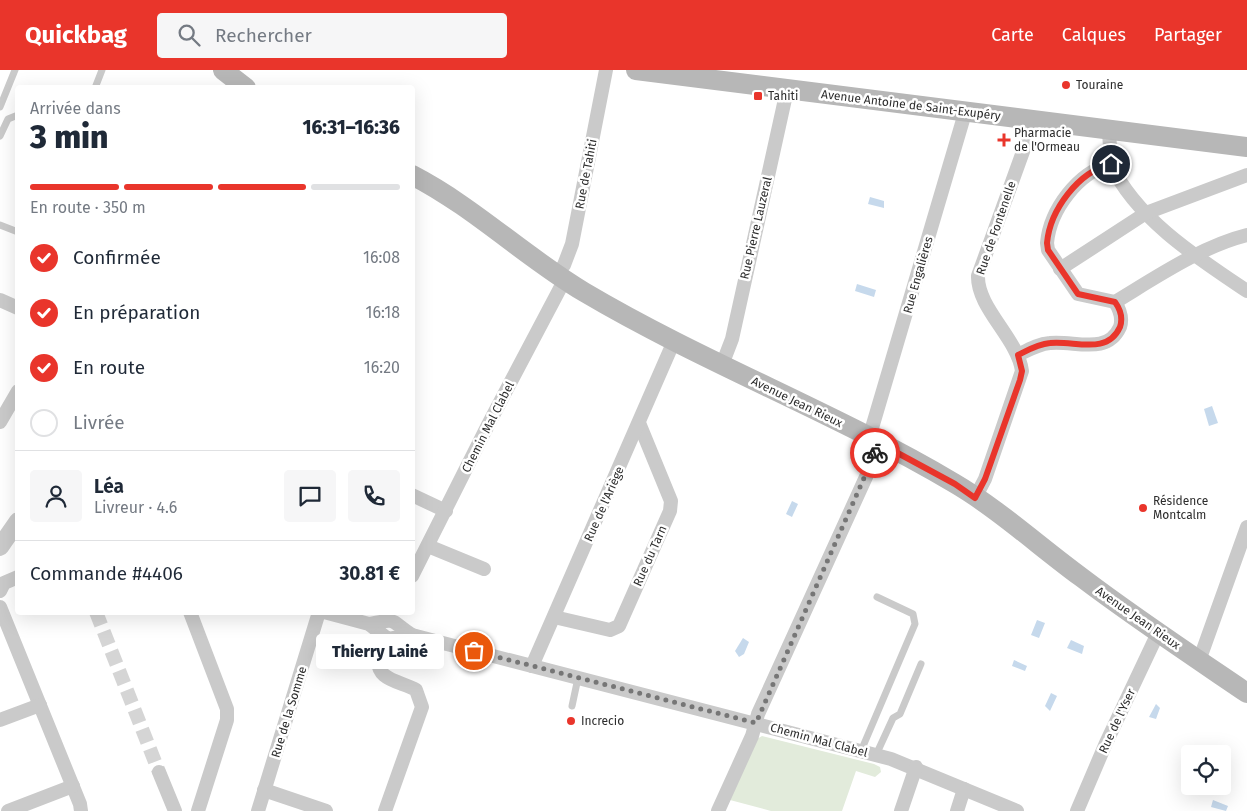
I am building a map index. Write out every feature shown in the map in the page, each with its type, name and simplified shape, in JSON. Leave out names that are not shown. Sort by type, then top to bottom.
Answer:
[{"type":"main road","name":"Avenue Antoine de Saint-Exupéry","points":[[636,70],[684,73],[787,90],[1109,131],[1247,144]]},
{"type":"main road","name":"Avenue Jean Rieux","points":[[415,177],[444,194],[561,277],[674,341],[875,441],[955,484],[1158,632],[1247,694]]},
{"type":"street","name":"Rue de Tahiti","points":[[561,277],[572,244],[606,70]]},
{"type":"street","name":"Rue Pierre Lauzeral","points":[[722,365],[732,339],[787,90]]},
{"type":"street","name":"Rue Engalières","points":[[718,811],[875,441],[965,113]]},
{"type":"street","name":"Rue de Fontenelle","points":[[975,498],[985,479],[1022,371],[1018,355],[980,291],[978,276],[1034,121]]},
{"type":"street","points":[[1109,131],[1111,164],[1124,186],[1146,212],[1194,256],[1247,291]]},
{"type":"street","points":[[1111,164],[1102,166],[1070,190],[1060,203],[1047,243],[1048,250],[1078,294],[1115,302],[1194,256],[1247,235]]},
{"type":"street","points":[[1060,269],[1146,212],[1247,175]]},
{"type":"street","name":"Chemin Mal Clabel","points":[[415,570],[561,277]]},
{"type":"street","points":[[0,300],[15,307]]},
{"type":"street","points":[[1018,355],[1028,349],[1051,343],[1094,345],[1110,340],[1121,325],[1121,315],[1115,302]]},
{"type":"street","name":"Rue de l'Ariège","points":[[532,666],[674,341]]},
{"type":"street","points":[[0,422],[4,407],[15,394]]},
{"type":"street","name":"Rue du Tarn","points":[[554,617],[610,630],[619,626],[670,511],[671,501],[639,423]]},
{"type":"street","points":[[415,497],[446,511]]},
{"type":"street","points":[[0,547],[15,526]]},
{"type":"street","points":[[1199,660],[1247,527]]},
{"type":"street","points":[[428,546],[484,569]]},
{"type":"street","points":[[0,591],[4,583],[15,578]]},
{"type":"street","points":[[0,607],[73,786],[81,811]]},
{"type":"street","points":[[191,615],[227,709],[227,720],[198,811]]},
{"type":"street","name":"Rue de la Somme","points":[[258,811],[318,615]]},
{"type":"street","name":"Chemin Mal Clabel","points":[[335,615],[369,624],[390,627],[412,635],[876,755],[916,767],[1017,811]]},
{"type":"street","points":[[385,811],[422,707],[416,690],[386,678],[380,672],[378,658],[390,627]]},
{"type":"street","name":"Rue de l'Yser","points":[[1077,811],[1106,743],[1158,632]]},
{"type":"street","points":[[0,720],[40,705]]},
{"type":"street","points":[[901,811],[916,767]]},
{"type":"street","points":[[160,772],[175,811]]},
{"type":"street","points":[[8,811],[73,786]]},
{"type":"street","points":[[957,811],[964,789]]},
{"type":"street","points":[[264,790],[326,811]]},
{"type":"lane","points":[[0,107],[15,70]]},
{"type":"lane","points":[[96,85],[102,70]]},
{"type":"lane","points":[[0,136],[8,119],[15,116]]},
{"type":"lane","points":[[0,225],[15,231]]},
{"type":"lane","points":[[860,751],[915,624],[913,614],[877,597]]},
{"type":"lane","points":[[876,755],[893,718],[900,714],[921,664]]},
{"type":"lane","points":[[572,706],[578,678]]},
{"type":"green space","points":[[762,736],[874,764],[880,767],[881,772],[875,777],[856,771],[842,811],[771,811],[730,800],[757,739]]},
{"type":"water","points":[[870,197],[884,201],[884,208],[868,204]]},
{"type":"water","points":[[857,284],[876,290],[874,297],[855,291]]},
{"type":"water","points":[[1212,406],[1218,423],[1209,426],[1204,409]]},
{"type":"water","points":[[792,501],[798,504],[792,517],[786,514]]},
{"type":"water","points":[[1037,620],[1045,623],[1039,638],[1031,635]]},
{"type":"water","points":[[743,638],[749,642],[744,654],[739,657],[735,651]]},
{"type":"water","points":[[1071,640],[1084,646],[1082,654],[1067,648]]},
{"type":"water","points":[[1014,660],[1027,666],[1025,671],[1012,666]]},
{"type":"water","points":[[1051,693],[1057,696],[1050,711],[1045,706]]},
{"type":"water","points":[[1156,704],[1160,708],[1156,719],[1149,717]]},
{"type":"water","points":[[1213,800],[1228,806],[1226,811],[1211,807]]},
{"type":"tunnel","points":[[97,615],[159,772]]},
{"type":"way so far","points":[[474,651],[756,723],[758,714],[875,453]]},
{"type":"place","name":"Touraine","points":[[1066,85]]},
{"type":"place","name":"Tahiti","points":[[758,96]]},
{"type":"place","name":"Pharmacie de l'Ormeau","points":[[1004,140]]},
{"type":"place","name":"Résidence Montcalm","points":[[1143,508]]},
{"type":"place","name":"Thierry Lainé","points":[[474,651]]},
{"type":"place","name":"Increcio","points":[[571,721]]},
{"type":"route","points":[[875,453],[881,444],[955,484],[975,498],[985,479],[1020,380],[1022,371],[1018,355],[1028,349],[1051,343],[1102,344],[1116,335],[1121,325],[1121,315],[1115,302],[1107,299],[1083,297],[1073,290],[1048,250],[1047,243],[1047,237],[1064,197],[1070,190],[1102,166],[1111,164]]}]
